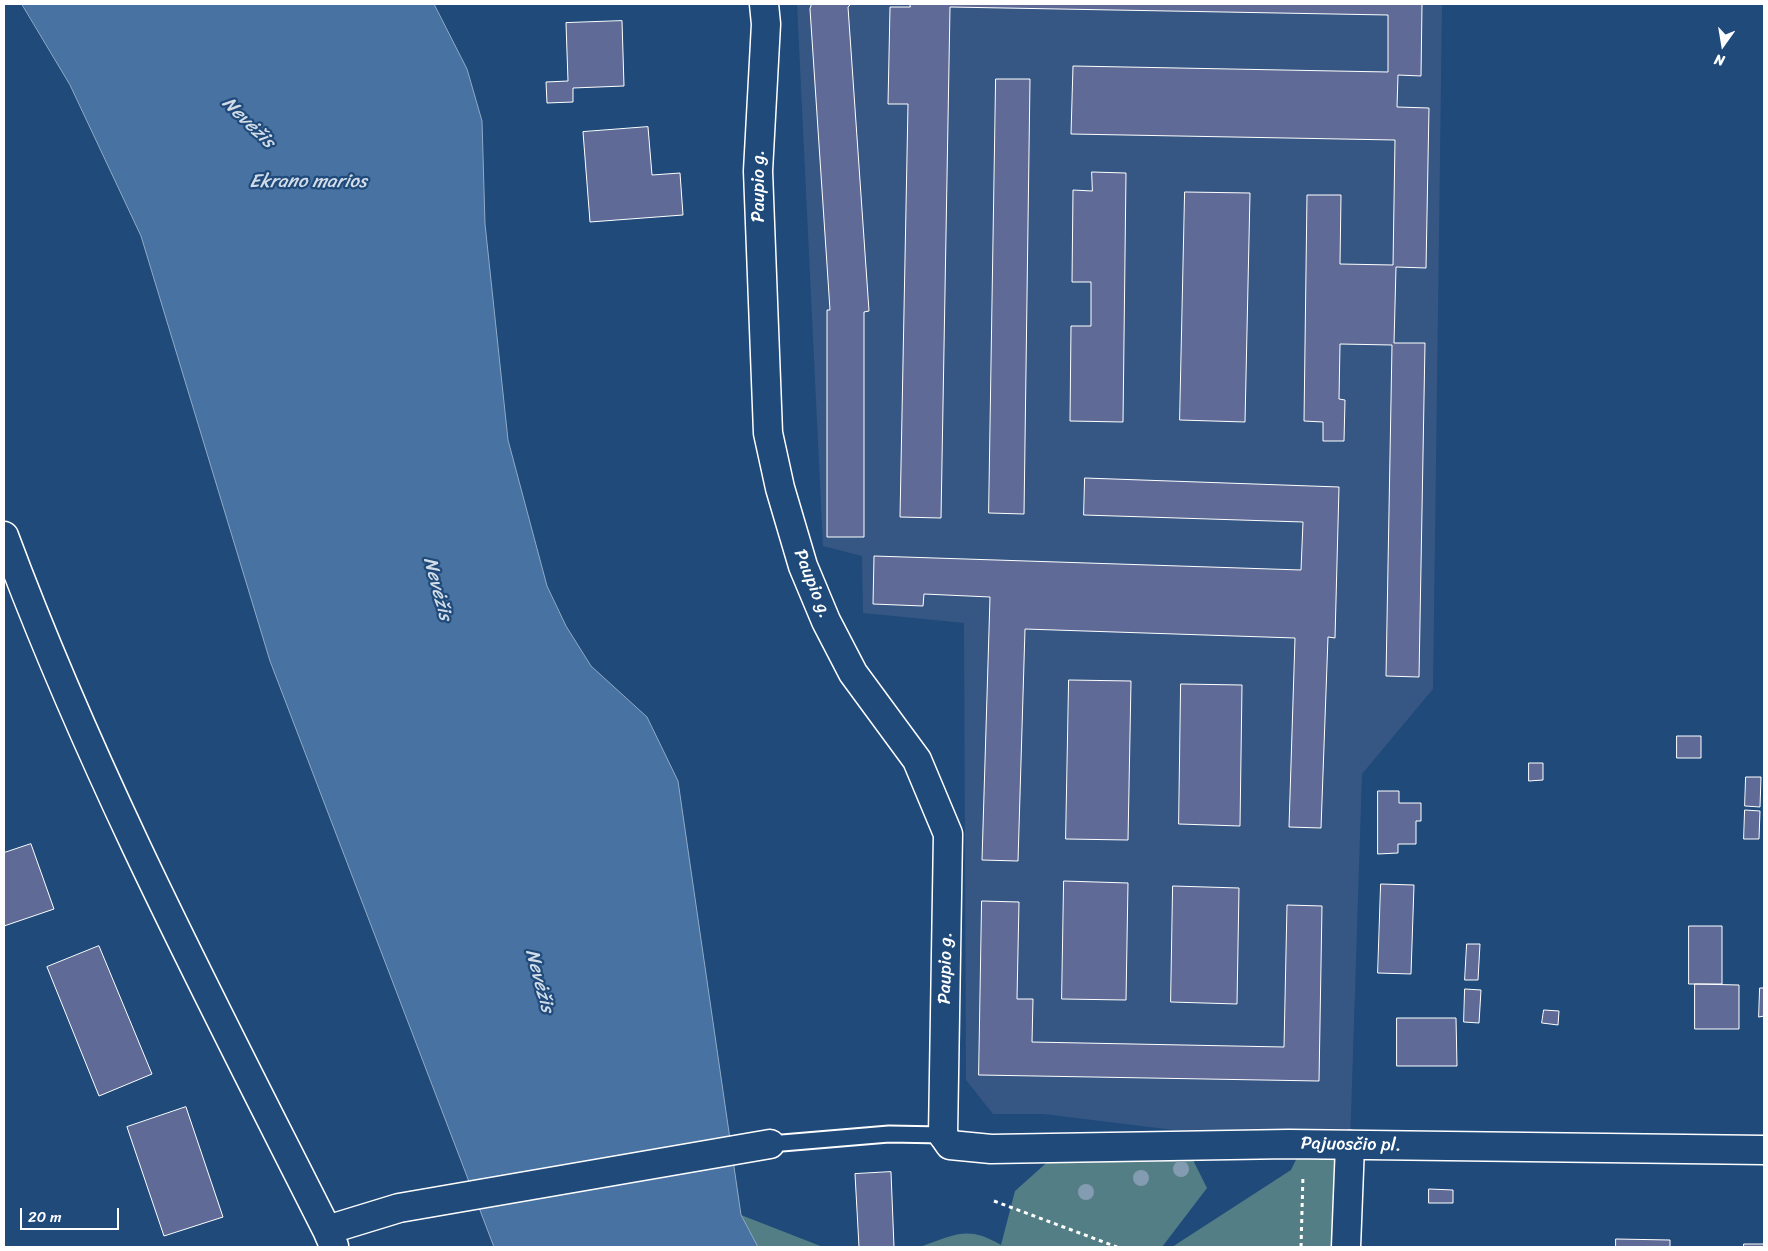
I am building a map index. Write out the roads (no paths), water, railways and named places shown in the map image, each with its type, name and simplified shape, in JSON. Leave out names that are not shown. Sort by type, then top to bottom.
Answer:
[{"type":"street","name":"Paupio g.","points":[[764,4],[766,24],[758,171],[768,433],[780,488],[802,566],[826,620],[853,673],[917,760],[948,834],[943,1135]]},
{"type":"street","points":[[4,536],[68,698],[158,895],[331,1239],[399,1208],[770,1144]]},
{"type":"street","name":"Pajuosčio pl.","points":[[943,1135],[950,1145],[991,1149],[1350,1145],[1764,1150]]},
{"type":"street","points":[[1346,1247],[1350,1145]]},
{"type":"lane","points":[[770,1144],[889,1134],[943,1135]]},
{"type":"water","name":"Ekrano marios","points":[[22,4],[434,4],[467,69],[482,121],[485,224],[508,440],[547,586],[566,626],[591,666],[647,717],[678,781],[741,1215],[758,1247],[494,1247],[270,661],[141,236],[70,85]]},
{"type":"water label","name":"Nevėžis","points":[[248,123]]},
{"type":"water label","name":"Nevėžis","points":[[437,589]]},
{"type":"water label","name":"Nevėžis","points":[[539,981]]}]
